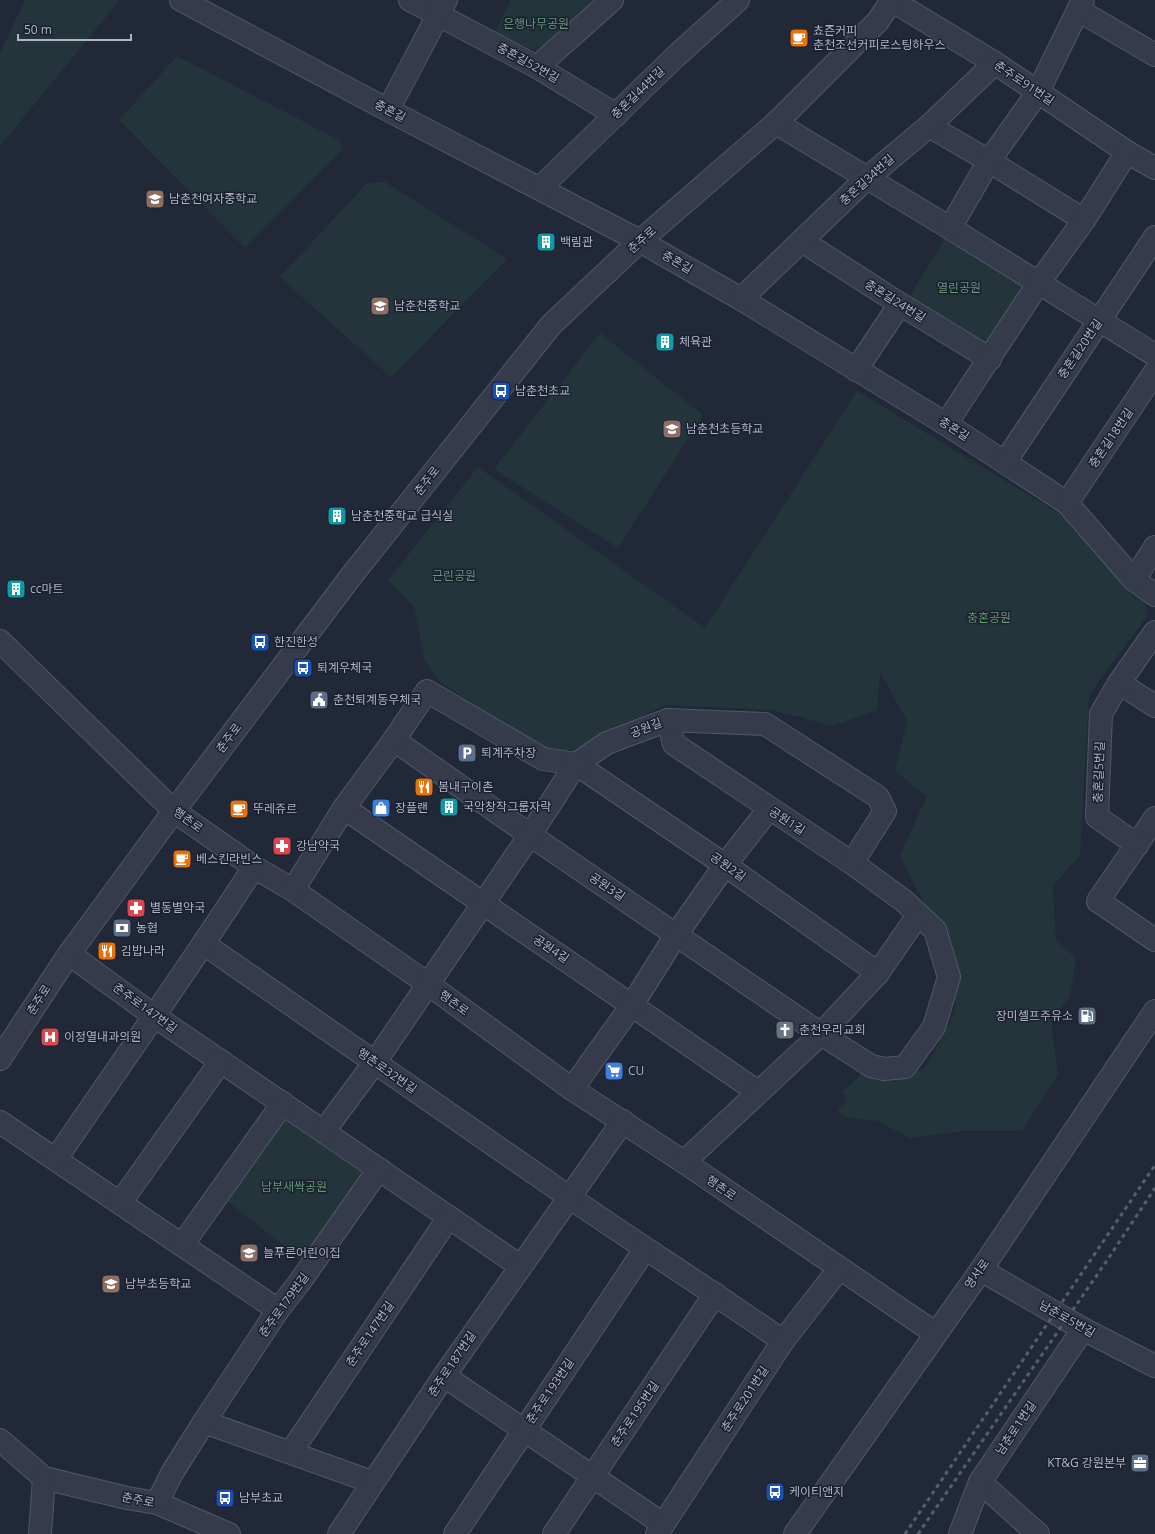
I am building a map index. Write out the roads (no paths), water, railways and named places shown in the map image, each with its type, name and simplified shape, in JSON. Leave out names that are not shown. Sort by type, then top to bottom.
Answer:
[{"type":"street","name":"충혼길","points":[[181,0],[640,241],[741,299],[946,424],[1067,503],[1134,580],[1155,595]]},
{"type":"street","name":"충혼길52번길","points":[[410,0],[442,7],[616,116]]},
{"type":"street","points":[[537,67],[612,0]]},
{"type":"street","name":"충혼길44번길","points":[[540,188],[616,116],[675,57],[738,0]]},
{"type":"street","name":"춘주로91번길","points":[[891,0],[995,63],[1127,152],[1155,168]]},
{"type":"street","name":"춘주로","points":[[0,1059],[69,954],[174,811],[352,575],[551,325],[640,241],[776,123],[878,20],[891,0]]},
{"type":"street","points":[[950,228],[989,161],[1038,92],[1080,5],[1155,55]]},
{"type":"street","points":[[388,110],[442,7]]},
{"type":"street","name":"충혼길34번길","points":[[741,299],[867,178],[929,126],[995,63]]},
{"type":"street","points":[[776,123],[950,228],[1038,284],[1155,355]]},
{"type":"street","points":[[929,126],[1084,220]]},
{"type":"street","points":[[946,424],[1038,284],[1084,220],[1127,152]]},
{"type":"street","name":"충혼길20번길","points":[[1005,462],[1155,237]]},
{"type":"street","name":"충혼길24번길","points":[[802,241],[900,304],[990,359]]},
{"type":"street","points":[[856,370],[900,304]]},
{"type":"street","name":"충혼길18번길","points":[[1067,503],[1155,372]]},
{"type":"street","points":[[1134,580],[1155,547]]},
{"type":"street","name":"충혼길5번길","points":[[1136,845],[1097,817],[1101,714],[1119,683],[1155,632]]},
{"type":"street","name":"행촌로","points":[[0,641],[174,811],[254,867],[293,890],[428,984],[572,1089],[684,1162],[935,1333]]},
{"type":"street","points":[[1119,683],[1155,706]]},
{"type":"street","points":[[293,890],[344,808],[394,740],[427,691],[543,760],[576,764],[530,835],[375,1062],[324,1131]]},
{"type":"street","name":"공원길","points":[[576,764],[607,743],[668,720],[765,724],[878,797],[885,811],[852,863]]},
{"type":"street","name":"공원1길","points":[[668,720],[674,744],[769,809],[852,863],[904,901],[935,930],[949,977],[934,1027],[905,1067],[884,1069],[871,1066],[821,1034]]},
{"type":"street","name":"공원3길","points":[[394,740],[821,1034]]},
{"type":"street","name":"공원2길","points":[[576,764],[725,865],[878,973]]},
{"type":"street","name":"공원4길","points":[[344,808],[632,1004],[758,1092]]},
{"type":"street","points":[[572,1089],[632,1004],[676,935],[725,865],[769,809]]},
{"type":"street","points":[[1155,818],[1098,901],[1155,940]]},
{"type":"street","points":[[56,1159],[204,944],[254,867]]},
{"type":"street","points":[[684,1162],[821,1034],[878,973],[918,915]]},
{"type":"street","name":"행촌로32번길","points":[[204,944],[570,1198]]},
{"type":"street","name":"춘주로147번길","points":[[69,954],[154,1015],[520,1266]]},
{"type":"street","name":"영서로","points":[[795,1534],[935,1333],[981,1270],[1155,1011]]},
{"type":"street","points":[[120,1203],[221,1061]]},
{"type":"street","points":[[182,1245],[283,1103]]},
{"type":"street","name":"춘주로187번길","points":[[338,1534],[444,1376],[520,1266],[570,1198],[622,1121]]},
{"type":"street","points":[[0,1122],[278,1310]]},
{"type":"street","name":"춘주로179번길","points":[[157,1503],[172,1473],[278,1310],[299,1283],[379,1169]]},
{"type":"street","points":[[570,1198],[784,1341]]},
{"type":"street","name":"춘주로147번길","points":[[291,1452],[448,1217]]},
{"type":"street","name":"춘주로193번길","points":[[456,1534],[645,1249]]},
{"type":"street","name":"춘주로201번길","points":[[660,1529],[784,1341],[839,1269]]},
{"type":"street","name":"남춘로5번길","points":[[981,1270],[1083,1329],[1155,1366]]},
{"type":"street","name":"춘주로195번길","points":[[554,1534],[715,1294]]},
{"type":"street","name":"남춘로1번길","points":[[960,1534],[980,1482],[1083,1329]]},
{"type":"street","points":[[444,1376],[593,1477],[660,1529]]},
{"type":"street","points":[[204,1422],[372,1482]]},
{"type":"street","name":"춘주로","points":[[0,1440],[44,1478],[127,1498],[157,1503],[228,1534]]},
{"type":"street","points":[[40,1534],[44,1478]]},
{"type":"street","points":[[980,1482],[1038,1534]]},
{"type":"railway","points":[[905,1534],[1155,1165]]},
{"type":"railway","points":[[918,1534],[1108,1259],[1155,1188]]},
{"type":"place","name":"쵸즌커피 춘천조선커피로스팅하우스","points":[[799,38]]},
{"type":"place","name":"남춘천여자중학교","points":[[155,199]]},
{"type":"place","name":"백림관","points":[[546,242]]},
{"type":"place","name":"남춘천중학교","points":[[380,306]]},
{"type":"place","name":"체육관","points":[[665,342]]},
{"type":"place","name":"남춘천초교","points":[[501,391]]},
{"type":"place","name":"남춘천초등학교","points":[[672,429]]},
{"type":"place","name":"남춘천중학교 급식실","points":[[337,516]]},
{"type":"place","name":"cc마트","points":[[16,589]]},
{"type":"place","name":"한진한성","points":[[260,642]]},
{"type":"place","name":"퇴계우체국","points":[[303,668]]},
{"type":"place","name":"춘천퇴계동우체국","points":[[319,700]]},
{"type":"place","name":"퇴계주차장","points":[[467,753]]},
{"type":"place","name":"봄내구이촌","points":[[424,787]]},
{"type":"place","name":"국악창작그룹자락","points":[[449,807]]},
{"type":"place","name":"장플랜","points":[[381,808]]},
{"type":"place","name":"뚜레쥬르","points":[[239,809]]},
{"type":"place","name":"강남약국","points":[[282,846]]},
{"type":"place","name":"베스킨라빈스","points":[[182,859]]},
{"type":"place","name":"별동별약국","points":[[136,908]]},
{"type":"place","name":"농협","points":[[122,928]]},
{"type":"place","name":"김밥나라","points":[[107,951]]},
{"type":"place","name":"장미셀프주유소","points":[[1087,1016]]},
{"type":"place","name":"춘천우리교회","points":[[785,1030]]},
{"type":"place","name":"이정열내과의원","points":[[50,1037]]},
{"type":"place","name":"CU","points":[[614,1071]]},
{"type":"place","name":"늘푸른어린이집","points":[[249,1253]]},
{"type":"place","name":"남부초등학교","points":[[111,1284]]},
{"type":"place","name":"KT&G 강원본부","points":[[1140,1463]]},
{"type":"place","name":"케이티앤지","points":[[775,1492]]},
{"type":"place","name":"남부초교","points":[[225,1498]]},
{"type":"park label","name":"은행나무공원","points":[[536,24]]},
{"type":"park label","name":"열린공원","points":[[959,288]]},
{"type":"park label","name":"근린공원","points":[[454,576]]},
{"type":"park label","name":"충혼공원","points":[[989,618]]},
{"type":"park label","name":"남부새싹공원","points":[[294,1187]]}]
